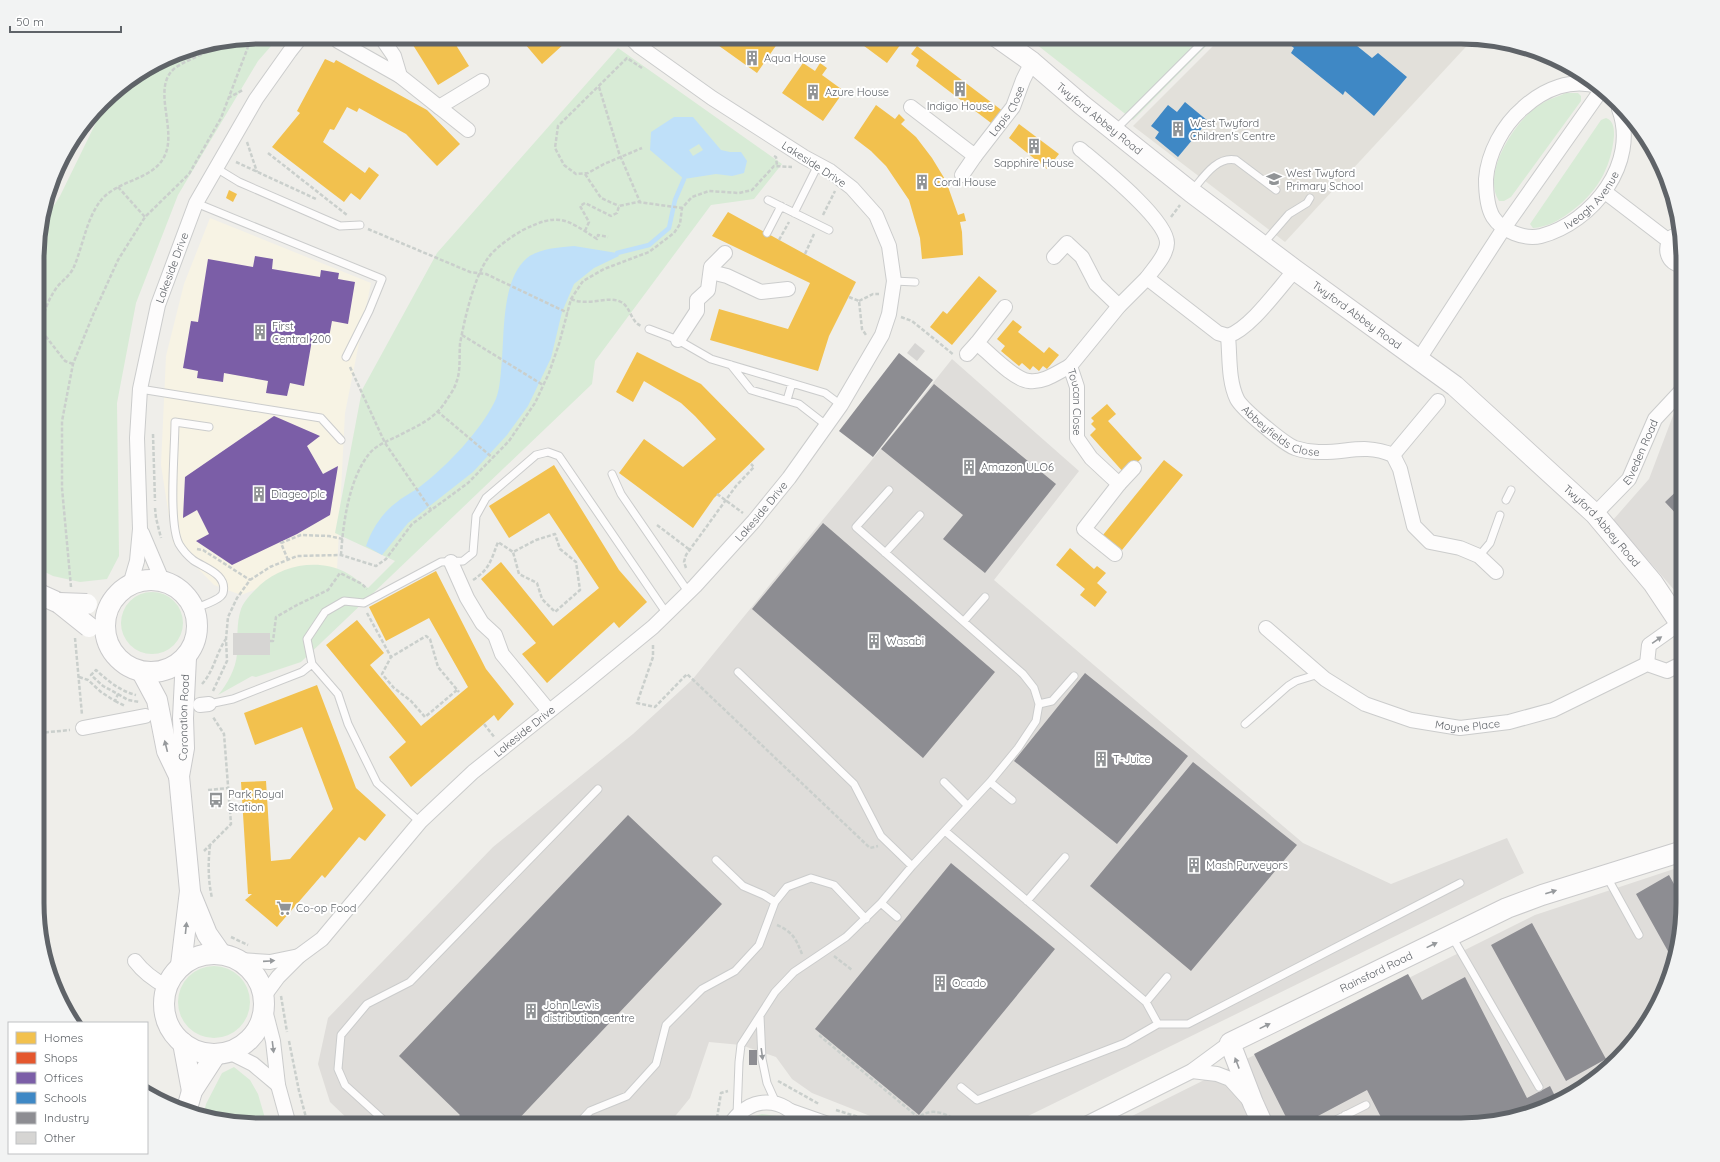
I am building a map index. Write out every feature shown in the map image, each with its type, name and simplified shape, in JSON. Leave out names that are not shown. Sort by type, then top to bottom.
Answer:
[{"type":"street","name":"Lakeside Drive","points":[[130,585],[137,561],[140,529],[137,438],[140,389],[158,305],[196,203],[256,99],[296,44]]},
{"type":"street","points":[[348,44],[400,76],[468,130]]},
{"type":"street","points":[[386,44],[394,56],[400,76]]},
{"type":"street","name":"Lakeside Drive","points":[[270,1000],[278,976],[299,956],[322,939],[420,822],[473,772],[653,627],[692,590],[754,521],[789,478],[841,405],[882,334],[889,314],[894,281],[889,246],[876,215],[852,188],[830,171],[818,165],[712,98],[644,44]]},
{"type":"street","name":"Twyford Abbey Road","points":[[1007,44],[1032,62],[1082,105],[1191,192],[1295,270],[1455,386],[1595,514],[1653,583],[1676,618]]},
{"type":"street","name":"Lapis Close","points":[[962,175],[1013,107],[1023,80],[1032,62]]},
{"type":"street","points":[[439,107],[482,81]]},
{"type":"street","name":"Iveagh Avenue","points":[[1585,83],[1564,84],[1535,99],[1511,120],[1494,149],[1487,169],[1486,188],[1488,203],[1493,217],[1504,228],[1525,236],[1540,237],[1572,222],[1590,209],[1605,192],[1615,172],[1622,152],[1624,134],[1621,115]]},
{"type":"street","name":"Iveagh Avenue","points":[[1419,359],[1504,228],[1598,93]]},
{"type":"street","points":[[911,107],[976,156]]},
{"type":"street","points":[[1070,366],[1119,306],[1147,278],[1162,257],[1167,243],[1161,228],[1136,197],[1080,149]]},
{"type":"street","points":[[1605,192],[1669,241]]},
{"type":"street","points":[[1675,236],[1669,241],[1667,248],[1669,258],[1672,262],[1676,264]]},
{"type":"street","points":[[1054,257],[1067,243],[1082,257],[1096,284],[1119,306]]},
{"type":"street","points":[[678,340],[697,311],[697,300],[708,290],[711,267],[725,253]]},
{"type":"street","points":[[1147,278],[1218,333],[1228,336],[1236,333],[1246,325],[1295,270]]},
{"type":"street","points":[[711,272],[728,276],[761,292],[788,289]]},
{"type":"street","points":[[967,354],[1005,307]]},
{"type":"street","name":"Abbeyfields Close","points":[[1228,336],[1231,378],[1237,399],[1247,412],[1294,448],[1318,452],[1366,448],[1381,450],[1393,455]]},
{"type":"street","name":"Toucan Close","points":[[977,343],[1010,373],[1029,381],[1048,378],[1070,366],[1077,387],[1077,438],[1090,458],[1119,484]]},
{"type":"street","name":"Elveden Road","points":[[1595,514],[1630,479],[1654,419],[1676,396]]},
{"type":"street","points":[[1438,401],[1393,455],[1400,469],[1414,526],[1430,542],[1460,548],[1479,556],[1496,572]]},
{"type":"street","points":[[1115,554],[1084,529],[1119,484],[1134,468]]},
{"type":"street","name":"Lakeside Drive","points":[[140,529],[162,580]]},
{"type":"street","points":[[451,562],[467,598],[482,623],[495,634],[502,654],[548,711]]},
{"type":"street","points":[[146,580],[162,580],[177,587],[188,597],[194,609],[198,630],[194,646],[186,658],[173,668],[154,673],[142,672],[132,669],[119,660],[110,647],[105,631],[105,620],[108,608],[114,599],[130,585],[146,580]]},
{"type":"street","points":[[44,595],[72,600],[114,599]]},
{"type":"street","points":[[72,600],[82,632],[110,647]]},
{"type":"street","name":"Moyne Place","points":[[1266,628],[1319,674],[1365,704],[1411,720],[1460,728],[1509,722],[1553,710],[1647,664]]},
{"type":"street","points":[[1676,629],[1649,645],[1647,664],[1667,671],[1676,666]]},
{"type":"street","name":"Coronation Road","points":[[181,965],[190,891],[179,776],[184,748],[183,718],[186,658]]},
{"type":"street","name":"Coronation Road","points":[[142,672],[157,700],[167,751],[179,776]]},
{"type":"street","points":[[83,728],[145,710]]},
{"type":"street","name":"Rainsford Road","points":[[1098,1118],[1192,1071],[1230,1043],[1507,908],[1676,854]]},
{"type":"street","name":"Coronation Road","points":[[190,891],[207,934],[221,954]]},
{"type":"street","name":"Lakeside Drive","points":[[246,954],[270,962],[299,956]]},
{"type":"street","points":[[278,1085],[253,1064],[223,1053],[200,1052],[183,1043],[172,1031],[165,1015],[164,1001],[167,987],[181,965],[201,955],[246,954],[252,970],[270,1000],[278,1085],[287,1118]]},
{"type":"street","points":[[136,961],[142,970],[153,980],[167,987]]},
{"type":"street","points":[[188,1106],[192,1091],[223,1053],[246,1043],[256,1032],[270,1000]]},
{"type":"street","points":[[183,1043],[192,1091]]},
{"type":"street","points":[[1230,1043],[1256,1118]]},
{"type":"street","points":[[1192,1071],[1217,1074],[1230,1079],[1256,1118]]},
{"type":"street","points":[[735,1118],[750,1105],[760,1102],[776,1103],[812,1118]]},
{"type":"street","points":[[790,1110],[796,1118]]},
{"type":"lane","points":[[1114,130],[1201,44]]},
{"type":"lane","points":[[1191,192],[1218,162],[1229,158],[1236,160],[1276,190]]},
{"type":"lane","points":[[219,162],[239,182],[340,226],[360,225]]},
{"type":"lane","points":[[794,213],[818,165]]},
{"type":"lane","points":[[1262,245],[1289,214],[1307,203],[1310,198]]},
{"type":"lane","points":[[768,200],[829,230]]},
{"type":"lane","points":[[196,203],[382,279],[369,311],[346,357]]},
{"type":"lane","points":[[767,233],[781,206]]},
{"type":"lane","points":[[894,281],[916,282]]},
{"type":"lane","points":[[648,329],[678,340],[711,359],[825,393],[841,405]]},
{"type":"lane","points":[[731,365],[751,390],[799,404],[826,425]]},
{"type":"lane","points":[[787,400],[792,383]]},
{"type":"lane","points":[[140,389],[321,418],[341,440]]},
{"type":"lane","points":[[1672,400],[1676,406]]},
{"type":"lane","points":[[194,609],[220,598],[223,593],[222,583],[215,572],[191,559],[179,543],[174,521],[175,422],[208,427]]},
{"type":"lane","points":[[420,822],[377,783],[348,724],[338,694],[312,664],[307,639],[324,612],[344,601],[364,603],[441,562],[463,561],[473,552],[476,516],[486,498],[536,455],[548,452],[559,456],[667,614]]},
{"type":"lane","points":[[612,474],[622,494],[692,590]]},
{"type":"lane","points":[[733,1118],[741,1045],[775,992],[794,972],[828,951],[846,937],[882,903],[912,866],[990,782],[1018,748],[1036,721],[1039,704],[1034,688],[1023,674],[856,527],[889,490]]},
{"type":"lane","points":[[1506,500],[1511,490]]},
{"type":"lane","points":[[886,553],[920,514]]},
{"type":"lane","points":[[1479,556],[1490,543],[1500,515]]},
{"type":"lane","points":[[964,621],[985,597]]},
{"type":"lane","points":[[205,704],[233,700],[302,672],[312,664]]},
{"type":"lane","points":[[738,672],[854,784],[881,836],[912,866]]},
{"type":"lane","points":[[1244,724],[1288,686],[1296,681],[1319,674]]},
{"type":"lane","points":[[1039,704],[1052,702],[1074,676]]},
{"type":"lane","points":[[944,782],[968,805]]},
{"type":"lane","points":[[990,782],[1012,800]]},
{"type":"lane","points":[[381,1118],[345,1085],[338,1069],[341,1035],[367,1004],[410,982],[598,789]]},
{"type":"lane","points":[[945,831],[1146,1002],[1158,1024]]},
{"type":"lane","points":[[1028,901],[1065,857]]},
{"type":"lane","points":[[716,860],[743,886],[764,895],[775,902]]},
{"type":"lane","points":[[1606,875],[1639,935]]},
{"type":"lane","points":[[584,1118],[590,1111],[627,1096],[656,1064],[666,1026],[702,989],[735,971],[759,945],[775,902],[787,887],[811,878],[834,885],[866,919]]},
{"type":"lane","points":[[962,1087],[977,1100],[1125,1043],[1158,1024],[1188,1024],[1460,883]]},
{"type":"lane","points":[[882,903],[897,917]]},
{"type":"lane","points":[[1451,935],[1539,1087]]},
{"type":"lane","points":[[1146,1002],[1167,977]]},
{"type":"lane","points":[[760,1016],[762,1059],[767,1083],[776,1103]]},
{"type":"lane","points":[[1339,1118],[1366,1105]]},
{"type":"path","points":[[72,600],[62,488],[62,421],[73,364],[92,315],[118,260],[145,217],[189,174],[220,118],[249,44]]},
{"type":"path","points":[[44,314],[47,302],[72,270],[92,217],[102,199],[118,187],[153,171],[165,155],[169,135],[164,91],[167,76],[176,68],[209,50]]},
{"type":"path","points":[[642,148],[585,174],[576,174],[564,165],[556,148],[558,126],[627,58],[647,71]]},
{"type":"path","points":[[228,98],[242,92],[246,86]]},
{"type":"path","points":[[599,86],[621,157],[640,202]]},
{"type":"path","points":[[238,130],[249,145],[257,172]]},
{"type":"path","points":[[268,153],[360,225],[470,272],[486,274],[567,312]]},
{"type":"path","points":[[769,153],[776,157],[777,166]]},
{"type":"path","points":[[219,162],[257,172],[316,199]]},
{"type":"path","points":[[297,556],[341,555],[376,566],[386,559],[412,524],[468,483],[491,457],[509,441],[530,412],[541,385],[549,372],[559,344],[571,299],[583,281],[604,269],[649,252],[674,233],[680,224],[682,208],[692,197],[709,191],[739,193],[752,190],[774,166],[795,167]]},
{"type":"path","points":[[585,174],[601,198],[619,206],[640,202],[682,208]]},
{"type":"path","points":[[118,187],[145,217]]},
{"type":"path","points":[[1161,228],[1191,192]]},
{"type":"path","points":[[585,231],[589,222],[580,206],[585,203],[611,216],[617,213],[619,206]]},
{"type":"path","points":[[779,240],[794,213]]},
{"type":"path","points":[[341,555],[346,512],[357,476],[370,453],[429,419],[444,404],[457,383],[465,318],[480,273],[488,257],[512,236],[536,224],[556,219],[572,222],[597,239],[598,235],[608,237]]},
{"type":"path","points":[[849,297],[859,301],[867,297]]},
{"type":"path","points":[[571,299],[583,303],[614,300],[622,302],[627,307],[636,324],[648,329]]},
{"type":"path","points":[[859,301],[862,329],[874,349]]},
{"type":"path","points":[[889,314],[912,321],[961,361],[967,354]]},
{"type":"path","points":[[44,334],[64,361],[73,364]]},
{"type":"path","points":[[462,336],[541,385]]},
{"type":"path","points":[[346,357],[385,443],[431,509]]},
{"type":"path","points":[[437,411],[491,457]]},
{"type":"path","points":[[153,429],[156,518],[163,544]]},
{"type":"path","points":[[692,590],[685,568],[684,562],[686,555],[736,486],[754,467],[751,464]]},
{"type":"path","points":[[717,494],[754,521]]},
{"type":"path","points":[[656,524],[690,550]]},
{"type":"path","points":[[288,560],[281,543],[301,534],[329,536],[342,539]]},
{"type":"path","points":[[462,587],[483,573],[489,566],[498,542],[513,552],[519,574],[537,583],[542,599],[555,612],[580,590],[576,562],[560,549],[555,534],[536,540],[513,552]]},
{"type":"path","points":[[270,641],[273,641],[276,617],[328,590],[340,573],[362,584],[374,598]]},
{"type":"path","points":[[364,603],[391,657]]},
{"type":"path","points":[[653,627],[653,657],[637,703],[655,707],[687,674],[870,848],[888,843]]},
{"type":"path","points":[[44,733],[83,728],[79,677],[82,632]]},
{"type":"path","points":[[426,636],[430,639],[438,667],[458,691],[425,717],[411,700],[394,688],[382,674],[391,657],[426,636]]},
{"type":"path","points":[[199,686],[208,677],[218,650],[226,639]]},
{"type":"path","points":[[142,696],[128,693],[116,686],[96,670],[91,675],[103,686],[145,710]]},
{"type":"path","points":[[79,677],[88,680],[101,692],[114,701],[124,705]]},
{"type":"path","points":[[114,701],[118,694]]},
{"type":"path","points":[[208,790],[229,788]]},
{"type":"path","points":[[210,844],[208,866],[209,884],[213,903]]},
{"type":"path","points":[[768,921],[788,930],[796,940],[806,964]]},
{"type":"path","points":[[227,933],[246,954]]},
{"type":"path","points":[[828,951],[852,970]]},
{"type":"path","points":[[270,1000],[306,1118]]},
{"type":"path","points":[[822,1035],[820,1036],[919,1118],[927,1113],[938,1112],[947,1114],[953,1118]]},
{"type":"path","points":[[778,1081],[812,1101],[824,1106]]},
{"type":"path","points":[[717,1118],[721,1093]]},
{"type":"path","points":[[830,1109],[861,1118]]},
{"type":"shaded area","name":"West Twyford Primary School","points":[[1215,44],[1469,44],[1285,242],[1133,126]]},
{"type":"shaded area","points":[[210,218],[371,283],[345,413],[337,570],[303,571],[241,595],[214,585],[173,543],[161,465],[166,356],[184,284]]},
{"type":"shaded area","points":[[952,359],[1079,471],[994,580],[1303,843],[1391,884],[1507,838],[1524,873],[1022,1118],[875,1118],[812,1093],[792,1079],[776,1057],[741,1045],[709,1042],[690,1098],[674,1118],[347,1118],[330,1102],[318,1064],[328,1018],[493,847],[633,734],[692,680],[871,461]]},
{"type":"shaded area","points":[[1676,411],[1676,592],[1613,520],[1649,479]]},
{"type":"shaded area","points":[[1676,868],[1676,917],[1672,945],[1665,972],[1654,998],[1632,1034],[1603,1065],[1581,1082],[1556,1096],[1517,1111],[1475,1118],[1128,1118],[1535,915]]},
{"type":"green space","points":[[245,44],[273,44],[258,61],[178,195],[136,303],[117,403],[119,556],[107,579],[80,582],[53,576],[44,572],[44,245],[49,214],[60,196],[100,114],[117,97],[139,80],[177,60],[203,51]]},
{"type":"green space","points":[[1036,44],[1208,44],[1133,120]]},
{"type":"green space","points":[[618,48],[782,164],[754,199],[711,205],[595,361],[592,384],[301,662],[256,677],[252,676],[218,695],[228,681],[235,665],[237,654],[238,620],[241,609],[249,596],[269,578],[289,568],[323,565],[345,572],[368,588],[395,561],[335,533],[362,390],[437,253]]},
{"type":"green space","points":[[1566,93],[1578,93],[1581,96],[1581,101],[1511,197],[1504,201],[1499,201],[1495,189],[1494,176],[1497,163],[1511,135],[1529,113],[1538,106],[1548,100]]},
{"type":"green space","points":[[1606,118],[1612,123],[1614,128],[1614,136],[1610,159],[1600,180],[1579,206],[1561,219],[1533,228],[1530,224],[1601,120]]},
{"type":"green space","points":[[146,592],[158,592],[174,601],[181,611],[183,623],[181,635],[174,645],[158,654],[146,654],[135,649],[126,640],[121,629],[121,617],[126,606],[135,597]]},
{"type":"green space","points":[[214,966],[234,972],[244,982],[250,1002],[244,1022],[234,1032],[214,1038],[194,1032],[184,1022],[178,1002],[184,982],[194,972]]},
{"type":"green space","points":[[234,1067],[250,1080],[258,1094],[265,1118],[245,1118],[204,1111],[206,1104],[222,1073]]},
{"type":"green space","points":[[762,1114],[777,1116],[780,1118],[753,1118]]},
{"type":"water","points":[[674,117],[693,117],[721,150],[741,152],[747,161],[744,173],[732,176],[716,174],[684,179],[650,150],[651,132]],"holes":[[[699,144],[703,150],[693,156],[689,150]]]},
{"type":"water","points":[[574,246],[617,253],[619,256],[594,268],[574,284],[562,312],[551,358],[528,406],[507,435],[473,472],[408,523],[382,555],[366,546],[374,528],[382,516],[392,506],[419,487],[442,468],[472,436],[488,414],[497,396],[500,383],[505,311],[512,281],[518,268],[527,258],[537,252]]},
{"type":"building: Homes","points":[[412,44],[455,44],[469,66],[438,85]]},
{"type":"building: Homes","points":[[525,44],[564,44],[542,64]]},
{"type":"building: Homes","name":"Aqua House","points":[[716,44],[777,44],[757,73]]},
{"type":"building: Homes","points":[[861,44],[901,44],[887,63]]},
{"type":"building: Homes","name":"Indigo House","points":[[917,46],[1004,112],[995,126],[916,66],[919,60],[911,54]]},
{"type":"building: Homes","points":[[325,59],[334,63],[336,60],[427,110],[460,144],[437,166],[406,134],[359,108],[357,112],[347,107],[334,130],[330,129],[323,142],[365,173],[369,167],[379,175],[360,200],[351,193],[344,202],[272,147],[300,113],[297,111]]},
{"type":"building: Homes","name":"Azure House","points":[[803,63],[815,71],[820,63],[827,68],[822,75],[844,91],[823,121],[782,93]]},
{"type":"building: Homes","name":"Coral House","points":[[876,105],[895,119],[899,114],[905,120],[901,124],[916,137],[932,158],[946,181],[958,215],[964,213],[966,221],[960,222],[963,255],[922,259],[920,238],[909,200],[886,166],[871,151],[854,138]]},
{"type":"building: Homes","name":"Sapphire House","points":[[1019,124],[1059,154],[1047,169],[1009,138]]},
{"type":"building: Homes","points":[[229,190],[237,194],[233,202],[226,198]]},
{"type":"building: Homes","points":[[728,212],[856,282],[829,336],[818,371],[710,340],[719,309],[788,329],[810,283],[712,236]]},
{"type":"building: Homes","points":[[979,276],[997,291],[952,345],[930,327],[943,311],[947,314]]},
{"type":"building: Homes","points":[[1013,320],[1022,327],[1018,332],[1044,353],[1049,347],[1059,355],[1047,369],[1043,366],[1039,371],[1033,366],[1030,370],[1022,363],[1019,366],[1001,351],[1005,346],[997,339]]},
{"type":"building: Homes","points":[[637,352],[701,384],[765,449],[714,498],[693,528],[619,473],[644,439],[683,467],[716,439],[681,403],[644,381],[633,402],[616,392]]},
{"type":"building: Homes","points":[[1107,404],[1116,414],[1108,421],[1142,458],[1125,474],[1090,435],[1096,429],[1091,424],[1094,421],[1091,418]]},
{"type":"building: Homes","points":[[1164,460],[1183,475],[1122,550],[1103,535]]},
{"type":"building: Homes","points":[[554,465],[619,570],[647,602],[619,628],[614,622],[547,683],[522,654],[536,643],[481,579],[501,562],[553,626],[599,588],[549,513],[509,538],[489,506]]},
{"type":"building: Homes","points":[[1070,548],[1094,569],[1097,566],[1106,573],[1097,583],[1107,592],[1095,607],[1080,595],[1085,589],[1056,565]]},
{"type":"building: Homes","points":[[436,571],[486,669],[514,704],[498,721],[494,715],[411,787],[389,757],[406,742],[326,645],[357,620],[384,653],[370,665],[421,726],[468,687],[429,618],[386,641],[369,607]]},
{"type":"building: Homes","points":[[317,685],[356,788],[386,815],[365,841],[359,837],[325,878],[322,875],[277,927],[245,900],[252,894],[248,894],[241,782],[266,781],[271,861],[290,859],[333,809],[302,727],[255,745],[244,713]]},
{"type":"building: Offices","name":"First Central 200","points":[[255,256],[273,259],[272,269],[320,277],[321,270],[339,273],[338,279],[355,282],[348,324],[332,321],[328,343],[312,340],[304,386],[290,383],[287,396],[266,393],[268,381],[224,373],[223,382],[197,378],[198,371],[183,368],[191,321],[198,322],[208,259],[253,267]]},
{"type":"building: Offices","name":"Diageo plc","points":[[274,416],[320,436],[307,446],[323,474],[338,466],[330,515],[297,534],[232,565],[196,541],[209,534],[197,510],[183,518],[185,477]]},
{"type":"building: Schools","points":[[1289,44],[1355,44],[1372,58],[1378,53],[1407,77],[1374,116],[1345,91],[1343,95],[1291,53],[1294,48]]},
{"type":"building: Schools","name":"West Twyford Children's Centre","points":[[1185,102],[1208,121],[1178,157],[1155,138],[1159,132],[1151,126],[1168,105],[1177,112]]},
{"type":"building: Industry","points":[[899,353],[933,380],[873,457],[839,431]]},
{"type":"building: Industry","name":"Amazon ULO6","points":[[934,384],[1056,484],[985,573],[943,539],[963,515],[881,449]]},
{"type":"building: Industry","points":[[1676,492],[1676,514],[1665,502]]},
{"type":"building: Industry","name":"Wasabi","points":[[823,523],[995,672],[923,758],[752,609]]},
{"type":"building: Industry","name":"T-Juice","points":[[1085,673],[1188,756],[1117,844],[1014,761]]},
{"type":"building: Industry","name":"Mash Purveyors","points":[[1193,762],[1297,845],[1191,971],[1090,886]]},
{"type":"building: Industry","name":"John Lewis distribution centre","points":[[628,815],[722,904],[520,1118],[457,1118],[460,1115],[399,1056]]},
{"type":"building: Industry","name":"Ocado","points":[[951,863],[1055,949],[919,1115],[815,1029]]},
{"type":"building: Industry","points":[[1669,875],[1676,888],[1676,917],[1670,955],[1636,894]]},
{"type":"building: Industry","points":[[1532,923],[1606,1059],[1566,1081],[1491,945]]},
{"type":"building: Industry","points":[[1408,974],[1422,1000],[1465,977],[1527,1098],[1550,1086],[1555,1096],[1517,1111],[1475,1118],[1381,1118],[1367,1090],[1314,1118],[1286,1118],[1254,1054]]},
{"type":"building: Industry","points":[[749,1050],[757,1050],[757,1065],[749,1065]]},
{"type":"building: Other","points":[[915,343],[925,351],[917,361],[907,353]]},
{"type":"building: Other","points":[[233,633],[270,633],[270,655],[233,655]]},
{"type":"waterway","points":[[617,253],[649,245],[669,228],[675,200],[684,179]]},
{"type":"place","name":"Aqua House","points":[[752,58]]},
{"type":"place","name":"Indigo House","points":[[960,89]]},
{"type":"place","name":"Azure House","points":[[813,92]]},
{"type":"place","name":"West Twyford Children's Centre","points":[[1178,129]]},
{"type":"place","name":"Sapphire House","points":[[1034,146]]},
{"type":"place","name":"West Twyford Primary School","points":[[1274,179]]},
{"type":"place","name":"Coral House","points":[[922,182]]},
{"type":"place","name":"First Central 200","points":[[260,332]]},
{"type":"place","name":"Amazon ULO6","points":[[969,467]]},
{"type":"place","name":"Diageo plc","points":[[259,494]]},
{"type":"place","name":"Wasabi","points":[[874,641]]},
{"type":"place","name":"T-Juice","points":[[1101,759]]},
{"type":"place","name":"Park Royal Station","points":[[216,800]]},
{"type":"place","name":"Mash Purveyors","points":[[1194,865]]},
{"type":"place","name":"Co-op Food","points":[[284,908]]},
{"type":"place","name":"Ocado","points":[[940,983]]},
{"type":"place","name":"John Lewis distribution centre","points":[[531,1011]]}]
